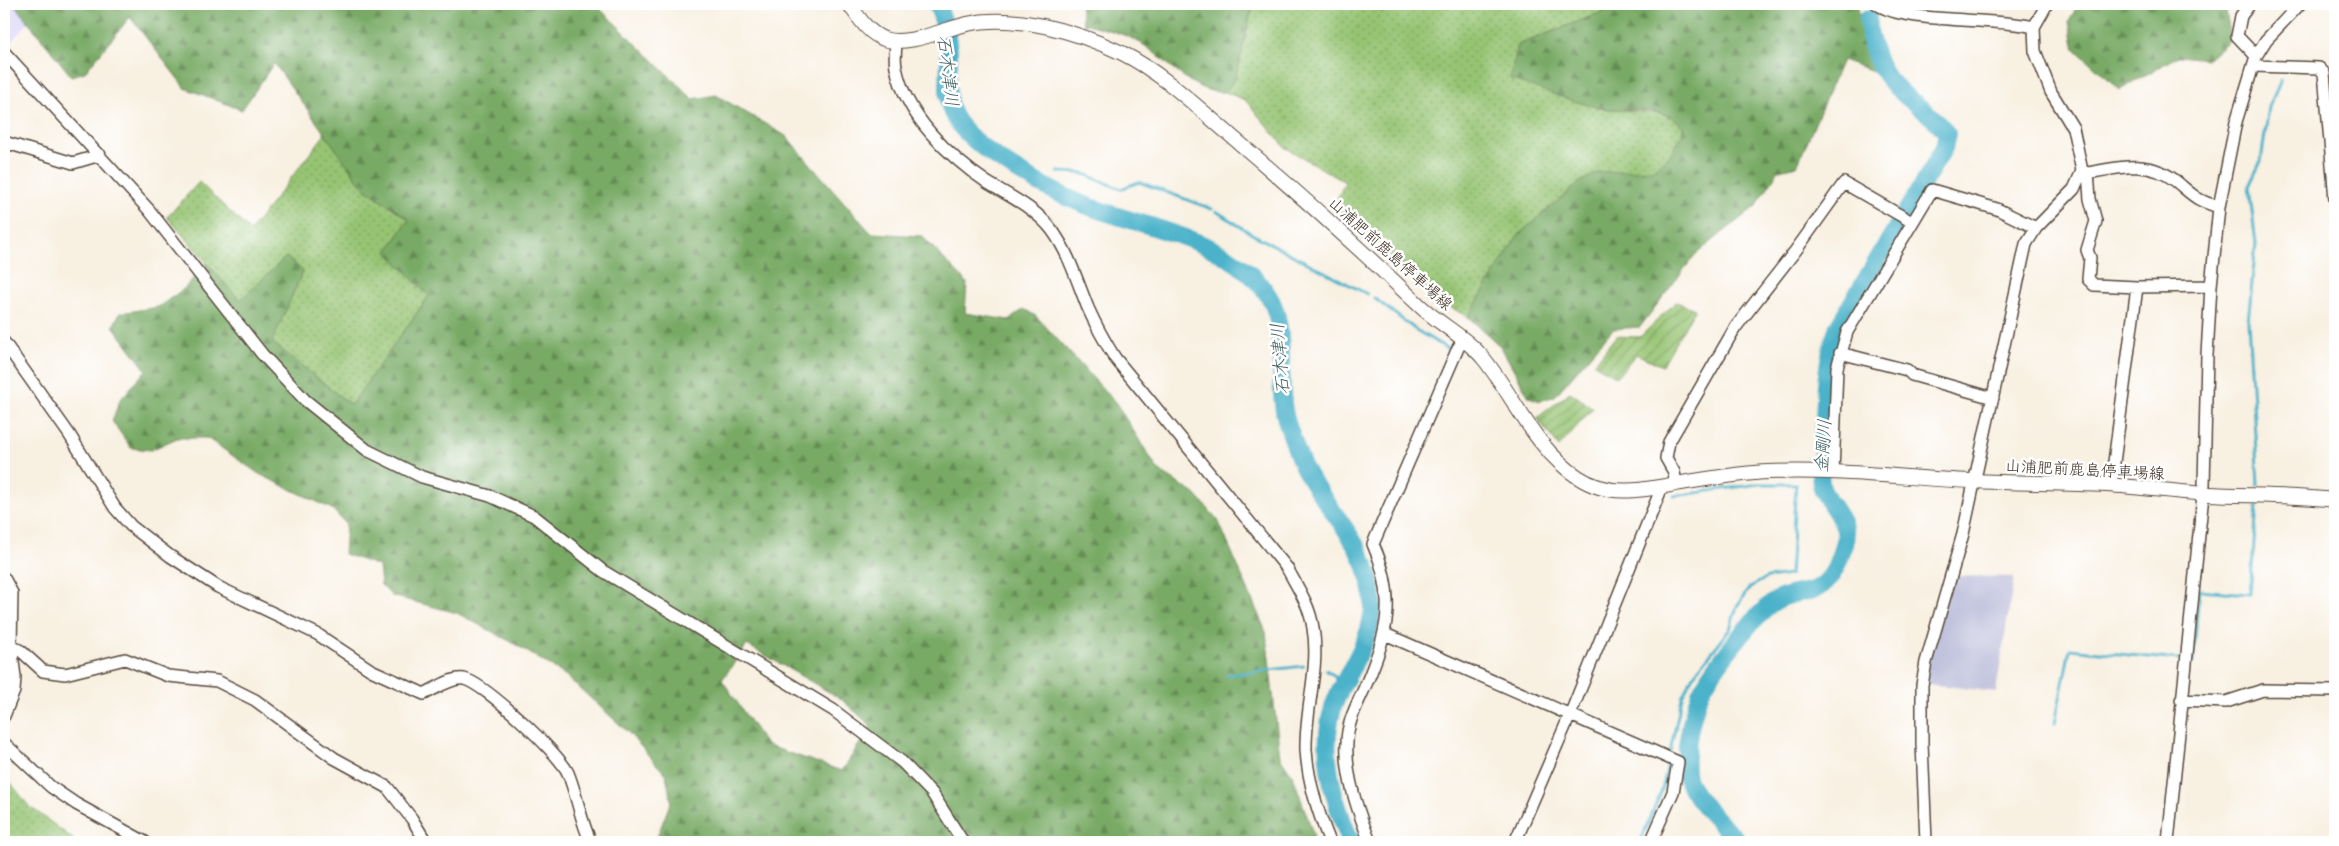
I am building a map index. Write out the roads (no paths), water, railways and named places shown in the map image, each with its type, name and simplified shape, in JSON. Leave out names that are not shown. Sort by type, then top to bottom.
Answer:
[{"type":"main road","points":[[850,4],[868,30],[884,39],[896,41]]},
{"type":"main road","name":"山浦肥前鹿島停車場線","points":[[896,41],[929,36],[964,24],[1008,21],[1039,25],[1093,41],[1123,54],[1147,68],[1180,92],[1318,210],[1426,311],[1464,339],[1483,358],[1544,446],[1577,477],[1604,489],[1640,491],[1748,473],[1809,472],[1973,481],[2111,485],[2202,493],[2335,497]]},
{"type":"street","points":[[1877,4],[1884,9],[1908,14],[1971,20],[2013,21],[2034,26]]},
{"type":"street","points":[[2047,4],[2034,26],[2035,50],[2051,92],[2073,128],[2085,172],[2096,220],[2087,250],[2090,258],[2088,279],[2094,285],[2137,287],[2211,286]]},
{"type":"street","points":[[2250,4],[2241,16],[2237,36],[2254,61],[2319,68],[2324,74],[2335,199]]},
{"type":"street","points":[[2168,842],[2204,484],[2211,286],[2219,207],[2236,122],[2254,61],[2266,40],[2300,4]]},
{"type":"street","points":[[896,41],[895,66],[901,84],[913,108],[938,141],[955,158],[989,184],[1027,206],[1050,228],[1062,245],[1098,329],[1115,358],[1287,568],[1308,607],[1313,628],[1315,658],[1306,749],[1310,780],[1330,842]]},
{"type":"street","points":[[4,52],[150,210],[262,354],[305,400],[367,450],[422,477],[490,496],[534,516],[603,571],[833,710],[902,762],[932,793],[963,842]]},
{"type":"street","points":[[4,142],[73,162],[100,155]]},
{"type":"street","points":[[1926,842],[1922,685],[1926,662],[1963,534],[2026,244],[2036,228],[2065,200],[2085,172],[2133,165],[2154,169],[2176,181],[2198,201],[2219,207]]},
{"type":"street","points":[[1515,842],[1669,486],[1674,472],[1666,458],[1669,442],[1735,328],[1796,250],[1844,183],[1912,222]]},
{"type":"street","points":[[1833,473],[1837,368],[1840,352],[1847,332],[1932,190],[1997,209],[2036,228]]},
{"type":"street","points":[[2111,485],[2137,287]]},
{"type":"street","points":[[1370,842],[1350,783],[1347,743],[1352,715],[1385,634],[1388,588],[1383,566],[1373,544],[1458,348],[1464,339]]},
{"type":"street","points":[[4,342],[70,434],[115,508],[131,526],[170,556],[218,587],[318,634],[371,670],[424,694],[456,679],[465,679],[494,698],[532,731],[567,771],[591,842]]},
{"type":"street","points":[[1840,352],[1907,370],[1912,376],[1993,398]]},
{"type":"street","points":[[4,578],[12,593],[11,646],[15,677],[14,691],[4,716]]},
{"type":"street","points":[[1385,634],[1678,762],[1673,792],[1651,842]]},
{"type":"street","points":[[11,646],[20,650],[43,671],[65,674],[125,659],[168,676],[217,681],[255,700],[334,758],[387,787],[412,819],[426,842]]},
{"type":"street","points":[[2181,700],[2226,702],[2263,690],[2335,691]]},
{"type":"street","points":[[4,743],[51,787],[76,804],[145,842]]},
{"type":"waterway","name":"石木津川","points":[[936,4],[943,20],[948,44],[948,97],[950,106],[958,123],[969,136],[1020,173],[1077,202],[1189,239],[1234,261],[1253,276],[1268,295],[1275,308],[1280,340],[1282,394],[1288,426],[1303,466],[1357,547],[1371,583],[1373,603],[1370,627],[1339,692],[1328,730],[1327,749],[1332,787],[1351,842]]},
{"type":"waterway","name":"金剛川","points":[[1739,842],[1702,803],[1690,786],[1687,778],[1686,757],[1692,718],[1704,686],[1717,666],[1744,631],[1763,611],[1781,598],[1820,587],[1835,570],[1846,533],[1844,526],[1823,490],[1820,474],[1826,385],[1833,341],[1838,326],[1944,148],[1947,134],[1937,122],[1896,87],[1881,68],[1872,46],[1868,18]]},
{"type":"waterway","points":[[2258,484],[2248,321],[2256,244],[2249,186],[2261,161],[2269,107],[2281,80]]},
{"type":"waterway","points":[[1058,172],[1082,173],[1121,189],[1139,182],[1212,209]]},
{"type":"waterway","points":[[1216,211],[1252,234],[1367,294]]},
{"type":"waterway","points":[[1374,298],[1416,330],[1448,349]]},
{"type":"waterway","points":[[1670,752],[1682,697],[1693,676],[1730,629],[1737,606],[1750,587],[1767,578],[1790,575],[1796,484],[1759,484],[1674,496]]},
{"type":"waterway","points":[[2193,662],[2199,590],[2250,594],[2257,506]]},
{"type":"waterway","points":[[2055,723],[2070,649],[2179,660]]},
{"type":"waterway","points":[[1227,675],[1304,666]]},
{"type":"waterway","points":[[1326,670],[1335,676],[1338,696]]},
{"type":"waterway","points":[[1640,842],[1662,790],[1668,763]]}]
